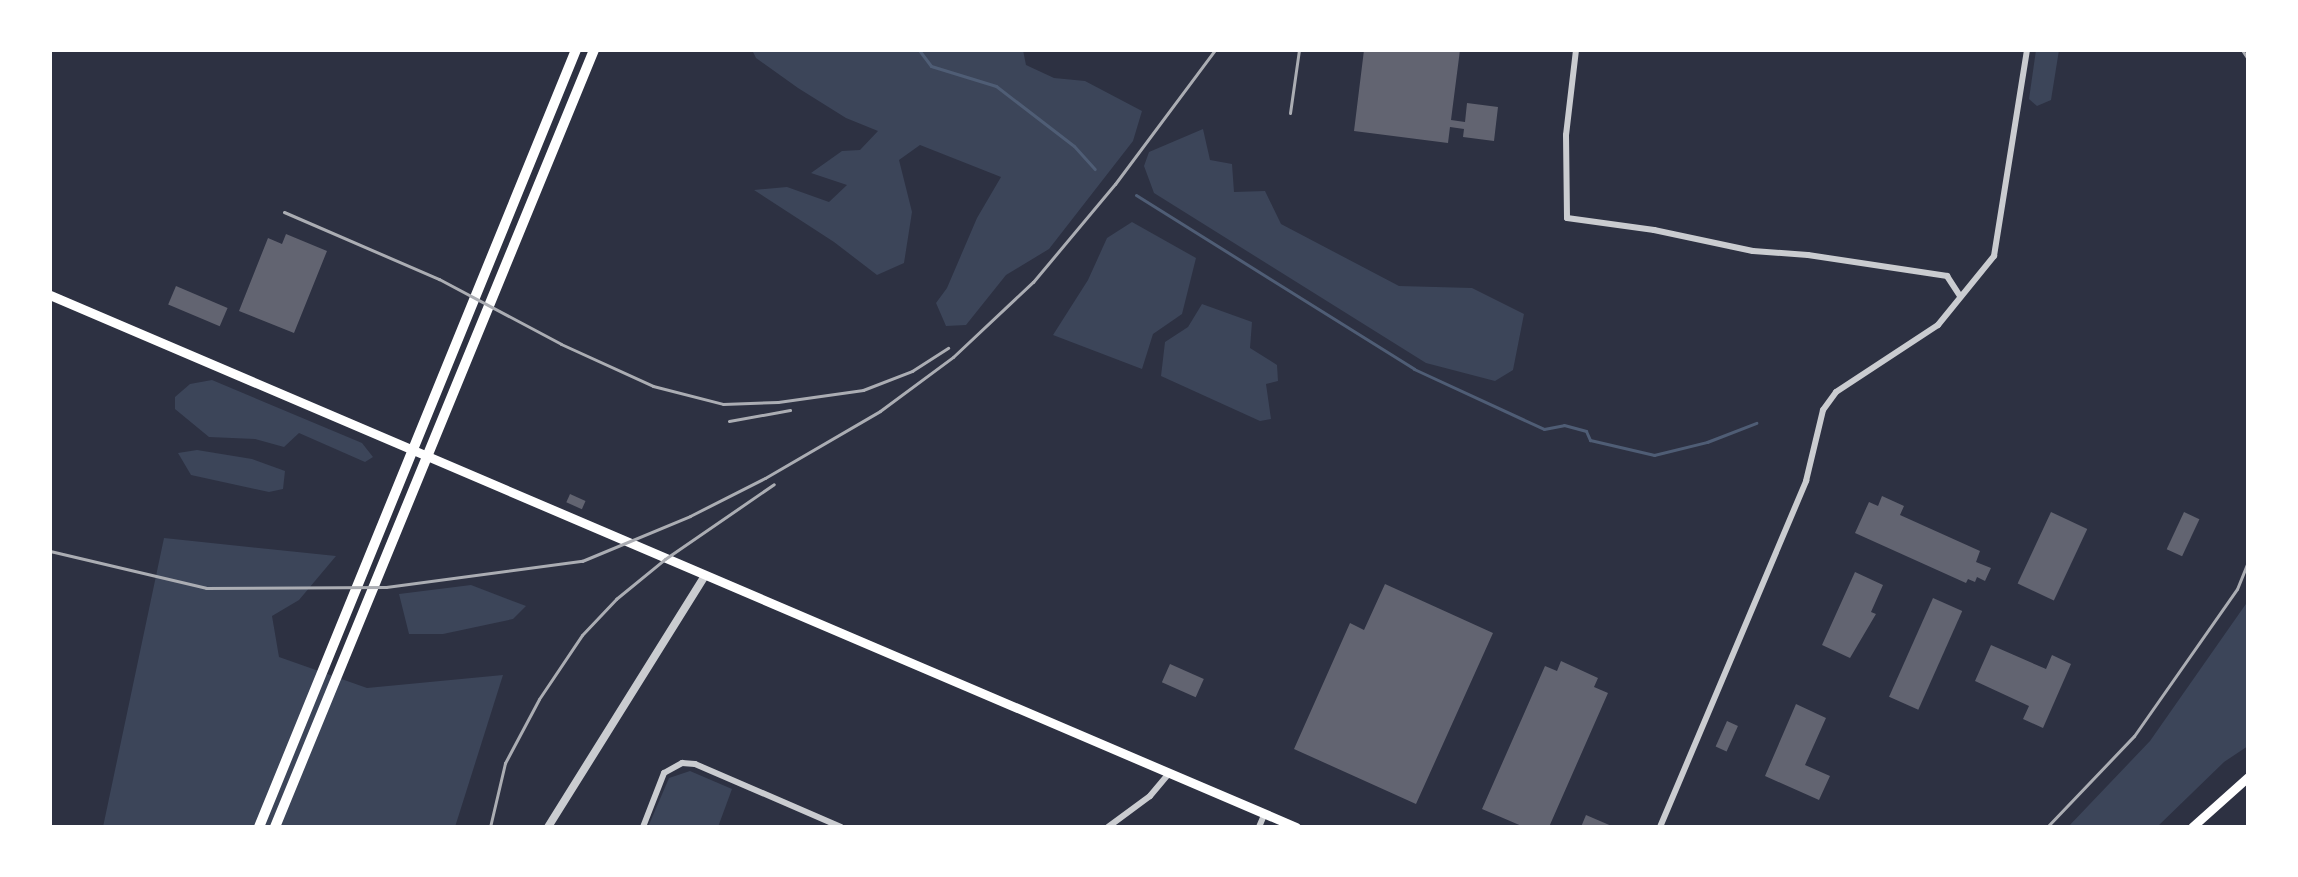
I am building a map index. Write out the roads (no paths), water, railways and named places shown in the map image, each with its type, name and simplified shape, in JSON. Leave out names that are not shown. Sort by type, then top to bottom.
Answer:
[{"type":"highway","points":[[259,827],[508,224],[576,50]]},
{"type":"highway","points":[[275,827],[594,50]]},
{"type":"main road","points":[[50,295],[1296,827]]},
{"type":"main road","points":[[2192,827],[2248,777]]},
{"type":"street","points":[[1576,50],[1566,135],[1567,218],[1654,230],[1753,251],[1808,255],[1947,276],[1960,296]]},
{"type":"street","points":[[1660,827],[1806,481],[1823,410],[1836,392],[1938,325],[1994,256],[2027,50]]},
{"type":"street","points":[[548,827],[705,576]]},
{"type":"street","points":[[643,827],[664,773],[682,763],[695,764],[841,827]]},
{"type":"street","points":[[1108,827],[1150,796],[1169,773]]},
{"type":"street","points":[[1259,827],[1265,813]]},
{"type":"waterway","points":[[919,50],[931,66],[996,86],[1074,146],[1095,169]]},
{"type":"waterway","points":[[1136,195],[1414,369],[1544,429],[1564,425],[1586,431],[1590,440],[1654,455],[1707,442],[1756,423]]},
{"type":"railway","points":[[50,551],[206,588],[386,587],[582,561],[690,516],[765,478],[880,411],[953,357],[1033,282],[1115,184],[1215,50]]},
{"type":"railway","points":[[1290,113],[1299,50]]},
{"type":"railway","points":[[2242,50],[2248,59]]},
{"type":"railway","points":[[284,212],[439,279],[561,344],[653,386],[723,404],[778,402],[863,390],[912,371],[948,348]]},
{"type":"railway","points":[[729,421],[790,410]]},
{"type":"railway","points":[[490,827],[505,763],[539,699],[582,635],[616,599],[665,559],[774,484]]},
{"type":"railway","points":[[2047,827],[2134,736],[2237,589],[2248,562]]}]
